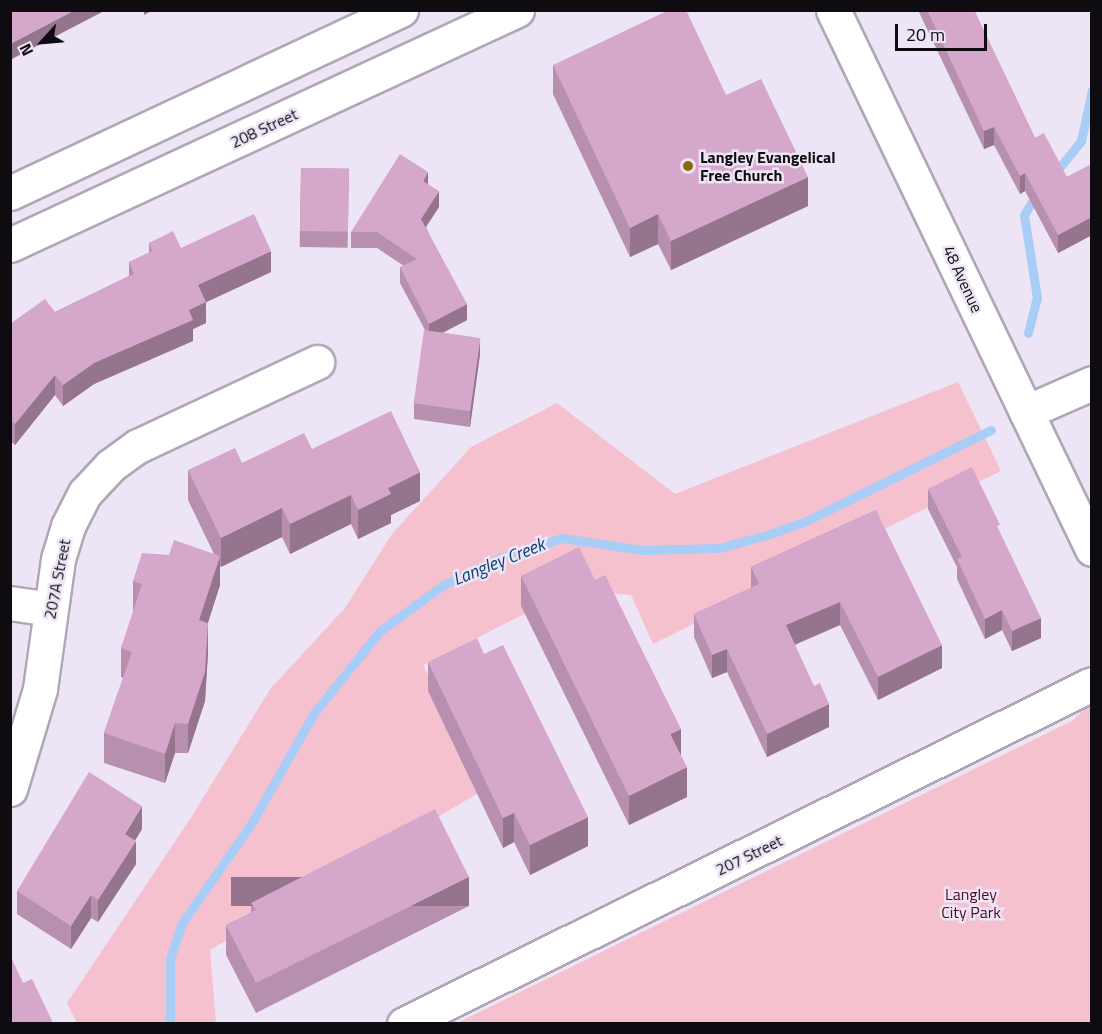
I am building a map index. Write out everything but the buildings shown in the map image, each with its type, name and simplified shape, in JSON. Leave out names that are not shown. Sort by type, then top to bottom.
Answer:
[{"type":"street","points":[[10,194],[401,10]]},
{"type":"street","name":"208 Street","points":[[10,245],[517,10]]},
{"type":"street","name":"48 Avenue","points":[[833,10],[1092,549]]},
{"type":"street","name":"207A Street","points":[[10,789],[34,716],[50,609],[68,526],[85,493],[110,466],[166,431],[317,362]]},
{"type":"street","points":[[1026,412],[1092,383]]},
{"type":"street","points":[[10,603],[50,609]]},
{"type":"street","name":"207 Street","points":[[404,1023],[1092,684]]},
{"type":"green space","points":[[958,382],[1001,471],[653,644],[631,595],[572,590],[423,665],[487,788],[210,950],[216,1023],[77,1023],[67,1003],[190,819],[271,688],[345,608],[392,534],[471,447],[557,403],[675,494]]},
{"type":"green space","name":"Langley City Park","points":[[1091,703],[1091,1023],[457,1023],[1072,721]]},
{"type":"waterway","name":"Langley Creek","points":[[1055,173],[1081,141],[1092,90]]},
{"type":"waterway","name":"Langley Creek","points":[[1028,333],[1037,298],[1024,215],[1038,192]]},
{"type":"waterway","name":"Langley Creek","points":[[170,1024],[170,959],[182,923],[251,824],[314,713],[380,631],[443,585],[500,558],[562,538],[643,550],[719,548],[767,535],[806,521],[991,430]]},
{"type":"place","name":"Langley Evangelical Free Church","points":[[688,166]]}]
